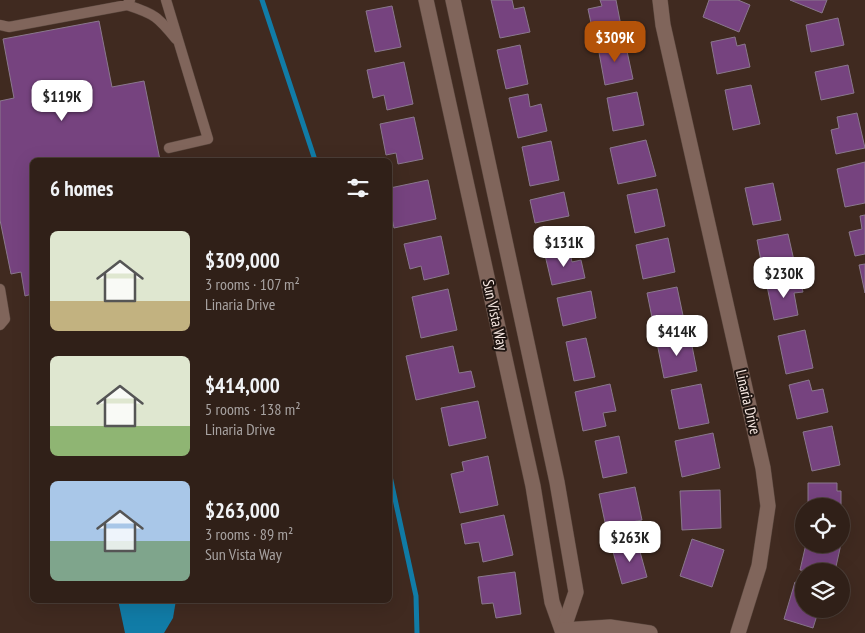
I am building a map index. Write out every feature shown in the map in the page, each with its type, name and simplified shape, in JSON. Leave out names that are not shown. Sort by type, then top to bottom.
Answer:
[{"type":"street","name":"Sun Vista Way","points":[[426,0],[533,486],[552,602],[563,632]]},
{"type":"street","name":"Sun Vista Way","points":[[453,0],[557,482],[576,592],[563,632]]},
{"type":"street","name":"Linaria Drive","points":[[660,0],[663,25],[763,468],[768,506],[759,566],[738,633]]},
{"type":"street","points":[[563,632],[610,627],[650,633]]},
{"type":"lane","points":[[166,0],[208,139],[169,148]]},
{"type":"lane","points":[[0,25],[9,27],[128,3],[158,18],[179,43]]},
{"type":"lane","points":[[0,289],[6,319],[0,325]]},
{"type":"water","points":[[119,603],[176,603],[173,618],[164,633],[125,633]]},
{"type":"building","points":[[491,0],[512,0],[514,9],[524,7],[530,32],[500,38]]},
{"type":"building","points":[[600,0],[616,0],[622,31],[594,37],[588,9],[602,6]]},
{"type":"building","points":[[709,0],[738,0],[750,5],[739,32],[703,17]]},
{"type":"building","points":[[790,0],[827,0],[822,13]]},
{"type":"building","points":[[392,6],[401,47],[375,52],[366,11]]},
{"type":"building","points":[[838,18],[844,45],[811,52],[806,25]]},
{"type":"building","points":[[99,21],[112,87],[144,81],[160,158],[30,158],[30,295],[25,296],[21,272],[11,274],[0,220],[0,101],[14,98],[3,39]]},
{"type":"building","points":[[735,37],[737,46],[745,44],[750,67],[717,74],[711,42]]},
{"type":"building","points":[[625,42],[633,79],[605,85],[598,47]]},
{"type":"building","points":[[520,45],[528,84],[506,89],[497,50]]},
{"type":"building","points":[[404,62],[413,104],[387,110],[384,95],[373,98],[367,70]]},
{"type":"building","points":[[848,65],[854,93],[821,100],[815,72]]},
{"type":"building","points":[[751,85],[760,124],[733,130],[725,90]]},
{"type":"building","points":[[637,92],[644,125],[613,131],[607,98]]},
{"type":"building","points":[[528,94],[530,107],[541,104],[547,131],[518,138],[509,98]]},
{"type":"building","points":[[857,113],[865,148],[836,154],[831,130],[839,128],[837,117]]},
{"type":"building","points":[[414,117],[423,159],[398,164],[396,153],[386,155],[380,124]]},
{"type":"building","points":[[646,140],[656,176],[618,184],[610,148]]},
{"type":"building","points":[[551,141],[559,180],[530,186],[522,147]]},
{"type":"building","points":[[865,162],[865,203],[845,207],[837,169]]},
{"type":"building","points":[[428,180],[436,219],[394,228],[392,218],[392,188]]},
{"type":"building","points":[[773,183],[781,220],[753,225],[745,188]]},
{"type":"building","points":[[657,189],[665,226],[635,233],[627,195]]},
{"type":"building","points":[[564,192],[569,216],[535,223],[530,200]]},
{"type":"building","points":[[865,215],[865,254],[855,256],[849,232],[862,229],[860,216]]},
{"type":"building","points":[[788,234],[795,265],[763,271],[757,240]]},
{"type":"building","points":[[441,236],[449,274],[424,280],[421,266],[410,269],[404,244]]},
{"type":"building","points":[[668,238],[675,272],[643,279],[636,245]]},
{"type":"building","points":[[569,249],[572,262],[581,260],[585,278],[552,285],[545,255]]},
{"type":"building","points":[[865,264],[865,293],[859,265]]},
{"type":"building","points":[[800,279],[803,292],[794,293],[798,315],[774,320],[767,286]]},
{"type":"building","points":[[677,287],[685,325],[655,332],[647,293]]},
{"type":"building","points":[[448,289],[457,330],[421,338],[412,297]]},
{"type":"building","points":[[591,291],[596,318],[563,326],[557,298]]},
{"type":"building","points":[[805,330],[813,368],[786,374],[778,336]]},
{"type":"building","points":[[690,336],[697,371],[664,378],[657,343]]},
{"type":"building","points":[[586,338],[595,377],[574,381],[566,342]]},
{"type":"building","points":[[453,346],[459,373],[471,371],[475,387],[416,400],[406,356]]},
{"type":"building","points":[[809,380],[812,391],[823,389],[828,412],[797,419],[789,385]]},
{"type":"building","points":[[610,384],[616,411],[603,413],[606,426],[583,431],[575,392]]},
{"type":"building","points":[[701,384],[709,423],[679,429],[671,390]]},
{"type":"building","points":[[478,401],[486,438],[449,446],[441,408]]},
{"type":"building","points":[[832,426],[840,465],[812,471],[803,432]]},
{"type":"building","points":[[713,433],[720,468],[682,477],[675,441]]},
{"type":"building","points":[[619,436],[627,473],[603,478],[595,441]]},
{"type":"building","points":[[488,456],[498,505],[460,513],[451,474],[464,471],[462,462]]},
{"type":"building","points":[[808,483],[837,483],[837,491],[841,491],[841,498],[808,498]]},
{"type":"building","points":[[635,487],[642,520],[606,527],[599,494]]},
{"type":"building","points":[[720,490],[721,528],[682,530],[680,491]]},
{"type":"building","points":[[504,515],[513,555],[483,562],[479,542],[465,544],[461,524]]},
{"type":"building","points":[[692,539],[724,550],[712,587],[680,576]]},
{"type":"building","points":[[637,541],[647,577],[622,584],[612,548]]},
{"type":"building","points":[[804,553],[839,553],[837,563],[802,563]]},
{"type":"building","points":[[515,572],[521,614],[496,618],[493,603],[482,604],[478,577]]},
{"type":"building","points":[[795,582],[795,618],[816,618],[813,628],[784,619]]},
{"type":"waterway","points":[[262,0],[314,158]]},
{"type":"waterway","points":[[392,485],[416,596],[417,633]]}]
